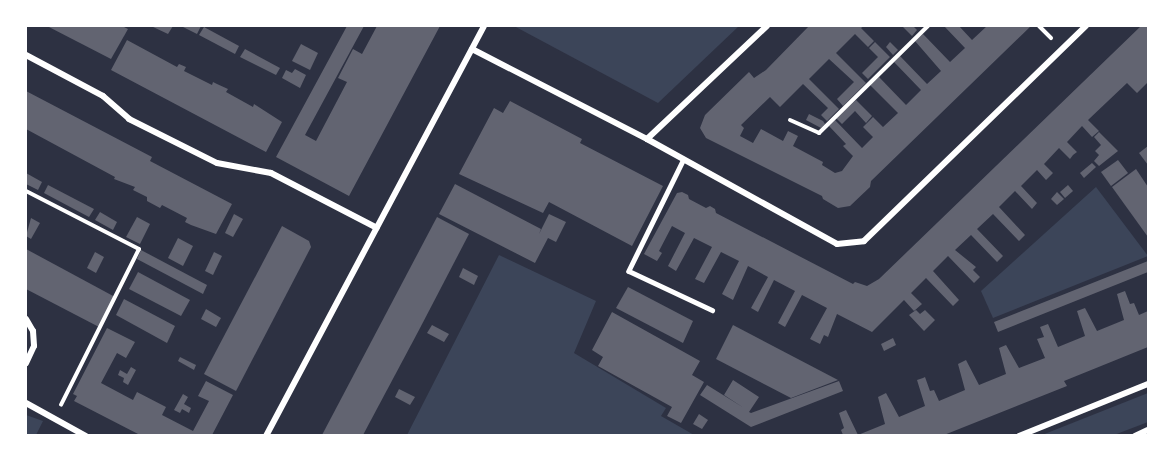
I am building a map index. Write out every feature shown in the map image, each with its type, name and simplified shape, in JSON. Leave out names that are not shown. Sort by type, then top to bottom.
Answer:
[{"type":"street","points":[[266,435],[484,26]]},
{"type":"street","points":[[647,139],[767,26]]},
{"type":"street","points":[[472,49],[647,139],[837,244],[864,241],[1086,26]]},
{"type":"street","points":[[26,55],[103,96],[129,119],[217,163],[271,173],[377,228]]},
{"type":"street","points":[[26,319],[33,331],[34,346],[26,363]]},
{"type":"street","points":[[1019,435],[1149,384]]},
{"type":"street","points":[[26,403],[86,435]]},
{"type":"street","points":[[1135,435],[1149,430]]},
{"type":"lane","points":[[684,159],[629,271],[712,310]]},
{"type":"path","points":[[790,120],[819,133],[928,26]]},
{"type":"path","points":[[26,191],[139,249],[54,418]]},
{"type":"shaded area","points":[[514,26],[739,26],[658,103]]},
{"type":"shaded area","points":[[1096,187],[1148,256],[993,318],[981,291]]},
{"type":"shaded area","points":[[499,255],[596,301],[574,353],[666,408],[661,416],[694,435],[407,435]]},
{"type":"shaded area","points":[[1148,393],[1148,422],[1114,435],[1042,435]]},
{"type":"shaded area","points":[[26,415],[43,421],[36,435],[26,435]]},
{"type":"building","points":[[47,26],[122,26],[128,29],[111,59]]},
{"type":"building","points":[[151,26],[173,26],[168,34]]},
{"type":"building","points":[[181,26],[201,26],[197,34]]},
{"type":"building","points":[[347,26],[364,26],[305,135],[316,141],[347,82],[338,78],[353,49],[362,54],[377,26],[440,26],[349,196],[276,157]]},
{"type":"building","points":[[809,26],[864,26],[861,28],[874,41],[868,47],[855,34],[836,53],[866,83],[843,106],[837,99],[854,82],[829,59],[809,79],[839,109],[827,121],[821,115],[828,108],[803,84],[780,107],[770,97],[741,125],[744,128],[740,136],[753,143],[761,129],[783,141],[788,131],[798,136],[793,146],[823,162],[822,165],[835,173],[842,171],[853,156],[843,146],[846,144],[829,126],[835,120],[862,148],[873,137],[863,127],[873,117],[883,127],[898,113],[870,85],[879,77],[906,105],[921,90],[894,62],[900,56],[927,84],[941,71],[915,41],[923,34],[950,62],[965,48],[944,26],[959,26],[972,40],[987,26],[1031,26],[871,181],[870,187],[850,206],[838,208],[822,196],[706,138],[700,128],[705,115],[749,72],[754,78],[766,70]]},
{"type":"building","points":[[902,26],[913,26],[917,30],[912,36]]},
{"type":"building","points":[[1141,26],[1148,26],[1148,82],[1137,93],[1127,83],[1088,120],[1099,131],[1092,137],[1082,126],[1067,142],[1077,152],[1070,159],[1059,148],[1044,164],[1053,173],[1046,180],[1037,170],[1021,186],[1037,203],[1032,209],[1015,191],[999,207],[1025,235],[1019,241],[993,214],[977,229],[1003,256],[997,262],[971,235],[955,250],[976,267],[973,270],[980,277],[974,283],[948,256],[933,271],[959,300],[953,306],[926,278],[911,293],[922,304],[914,311],[904,300],[872,332],[837,314],[828,337],[824,335],[820,344],[810,339],[827,308],[802,295],[785,327],[778,323],[795,291],[774,280],[758,312],[751,308],[768,277],[748,266],[733,300],[722,294],[739,261],[721,252],[704,283],[695,279],[712,247],[694,238],[676,271],[668,266],[685,233],[672,226],[659,251],[662,253],[657,261],[644,254],[677,193],[682,192],[688,195],[689,199],[706,208],[710,206],[715,209],[716,213],[853,284],[855,282],[867,286],[879,279]]},
{"type":"building","points":[[204,27],[239,46],[235,54],[199,35]]},
{"type":"building","points":[[127,40],[177,67],[179,64],[186,67],[184,71],[212,85],[213,82],[228,89],[226,92],[253,107],[254,104],[282,122],[266,152],[111,70]]},
{"type":"building","points":[[875,42],[890,57],[868,79],[862,73],[878,57],[869,48]]},
{"type":"building","points":[[890,42],[898,50],[893,55],[886,47]]},
{"type":"building","points":[[301,44],[318,53],[310,70],[292,61]]},
{"type":"building","points":[[245,49],[280,68],[276,75],[240,57]]},
{"type":"building","points":[[295,69],[306,75],[300,88],[282,78],[286,70],[292,73]]},
{"type":"building","points":[[26,91],[152,157],[150,161],[232,204],[216,234],[185,222],[187,218],[162,205],[160,208],[147,201],[147,197],[133,190],[135,187],[114,179],[115,177],[26,129]]},
{"type":"building","points":[[856,100],[872,116],[866,123],[855,111],[842,124],[836,118]]},
{"type":"building","points":[[510,101],[582,139],[580,143],[663,186],[632,246],[549,202],[543,213],[459,174],[494,108],[503,113]]},
{"type":"building","points":[[809,114],[825,124],[821,128],[806,120]]},
{"type":"building","points":[[1099,132],[1118,151],[1099,166],[1094,161],[1099,155],[1095,151],[1101,145],[1094,137]]},
{"type":"building","points":[[1148,146],[1148,165],[1139,153]]},
{"type":"building","points":[[1118,160],[1128,173],[1111,186],[1101,172]]},
{"type":"building","points":[[1092,163],[1096,167],[1084,178],[1080,173]]},
{"type":"building","points":[[1136,169],[1148,187],[1148,237],[1112,187]]},
{"type":"building","points":[[26,173],[42,182],[38,190],[26,184]]},
{"type":"building","points":[[455,184],[541,229],[539,234],[549,214],[566,222],[556,242],[548,238],[535,263],[439,214]]},
{"type":"building","points":[[48,185],[94,209],[89,217],[44,193]]},
{"type":"building","points":[[1068,185],[1073,191],[1065,198],[1060,192]]},
{"type":"building","points":[[1057,192],[1064,199],[1057,205],[1051,199]]},
{"type":"building","points":[[100,212],[117,222],[113,230],[95,220]]},
{"type":"building","points":[[234,214],[243,219],[233,237],[225,233]]},
{"type":"building","points":[[137,217],[150,224],[140,244],[126,237]]},
{"type":"building","points":[[437,217],[469,234],[419,330],[363,435],[322,435]]},
{"type":"building","points":[[31,218],[40,223],[31,239],[26,236]]},
{"type":"building","points":[[282,226],[309,241],[311,247],[236,391],[204,374]]},
{"type":"building","points":[[178,238],[193,246],[183,266],[168,258]]},
{"type":"building","points":[[26,249],[115,297],[99,327],[26,289]]},
{"type":"building","points":[[141,250],[207,285],[203,294],[137,259]]},
{"type":"building","points":[[95,252],[104,257],[96,273],[87,268]]},
{"type":"building","points":[[214,252],[222,256],[213,275],[205,271]]},
{"type":"building","points":[[1148,261],[1148,272],[998,332],[994,322]]},
{"type":"building","points":[[463,268],[478,276],[474,285],[459,277]]},
{"type":"building","points":[[138,272],[190,300],[181,316],[129,289]]},
{"type":"building","points":[[628,287],[693,321],[683,343],[616,308]]},
{"type":"building","points":[[1125,291],[1130,304],[1134,303],[1139,315],[1148,311],[1148,347],[1064,381],[1067,386],[944,435],[858,435],[885,424],[878,397],[886,393],[899,417],[925,406],[917,380],[925,377],[930,391],[934,390],[939,401],[965,390],[958,364],[966,360],[979,385],[1006,374],[999,348],[1006,345],[1019,368],[1045,358],[1037,339],[1044,337],[1040,327],[1048,324],[1058,347],[1085,336],[1077,311],[1085,308],[1097,331],[1124,320],[1117,294]]},
{"type":"building","points":[[124,299],[175,326],[167,343],[116,315]]},
{"type":"building","points":[[206,309],[221,318],[216,327],[201,319]]},
{"type":"building","points":[[916,310],[920,314],[925,310],[935,320],[924,331],[909,315]]},
{"type":"building","points":[[612,312],[700,361],[692,375],[704,382],[681,423],[667,416],[672,407],[598,366],[603,357],[592,350]]},
{"type":"building","points":[[432,325],[449,334],[444,342],[427,333]]},
{"type":"building","points":[[733,325],[838,380],[791,398],[716,359]]},
{"type":"building","points":[[107,328],[135,342],[126,358],[117,353],[101,383],[133,400],[137,392],[166,407],[162,415],[193,431],[209,401],[198,396],[206,381],[233,395],[212,435],[140,435],[74,401],[77,396],[73,394]]},
{"type":"building","points":[[893,338],[896,345],[884,351],[881,344]]},
{"type":"building","points":[[180,357],[196,365],[194,370],[178,361]]},
{"type":"building","points":[[131,367],[136,370],[128,385],[123,382],[124,378],[118,375],[120,370],[127,374]]},
{"type":"building","points":[[733,380],[759,397],[749,412],[751,413],[839,381],[843,391],[751,427],[700,395],[707,385],[744,408],[724,395]]},
{"type":"building","points":[[399,389],[415,397],[410,405],[395,397]]},
{"type":"building","points":[[183,394],[188,397],[184,404],[191,408],[189,413],[182,409],[180,413],[174,410]]},
{"type":"building","points":[[846,410],[858,435],[843,435],[841,430],[844,428],[839,413]]},
{"type":"building","points":[[699,414],[708,420],[702,429],[693,424]]}]
